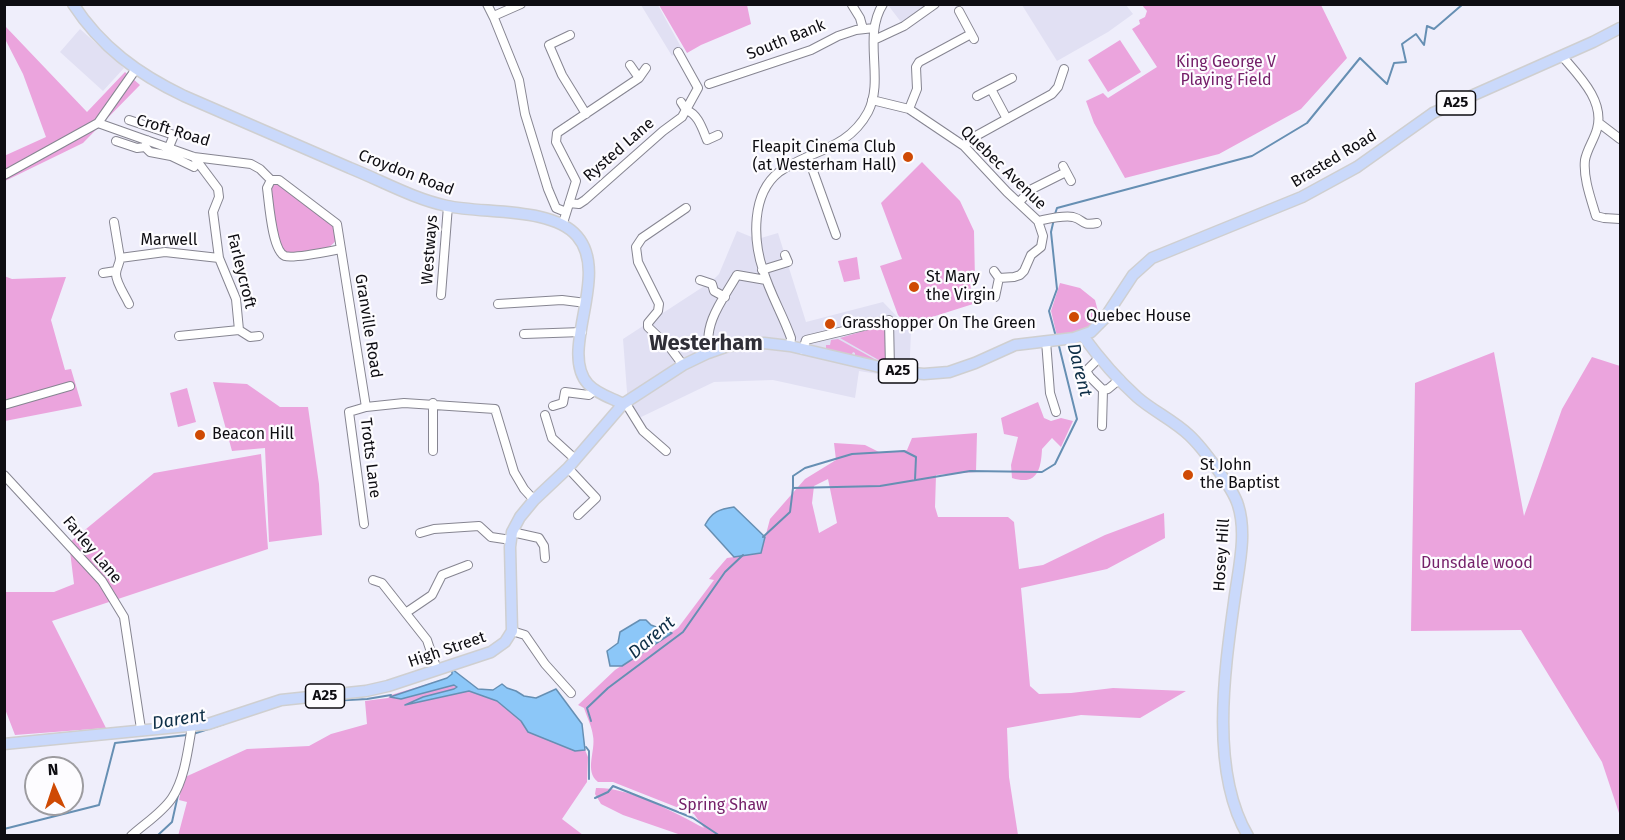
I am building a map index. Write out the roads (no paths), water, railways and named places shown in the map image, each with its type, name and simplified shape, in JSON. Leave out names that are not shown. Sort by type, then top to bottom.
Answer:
[{"type":"main road","name":"Croydon Road","points":[[73,4],[100,41],[153,81],[184,96],[417,196],[448,206],[564,218]]},
{"type":"main road","name":"Brasted Road","points":[[1083,336],[1098,326],[1133,275],[1152,258],[1302,197],[1357,167],[1434,113],[1620,28]]},
{"type":"main road","points":[[564,218],[578,236],[586,252],[588,270],[578,363],[583,378],[595,390],[625,403]]},
{"type":"main road","name":"A25","points":[[512,536],[520,517],[534,500],[567,468],[625,403],[683,365],[710,352],[728,346],[764,343],[790,346],[890,369],[924,374],[949,372],[1015,345],[1083,336]]},
{"type":"main road","name":"Hosey Hill","points":[[1083,336],[1100,358],[1137,396],[1191,438],[1238,503],[1242,528],[1240,565],[1226,662],[1223,741],[1229,784],[1248,836]]},
{"type":"main road","points":[[512,536],[512,631]]},
{"type":"main road","name":"High Street","points":[[191,732],[281,700],[366,691],[437,670],[491,652],[505,642],[512,631]]},
{"type":"main road","name":"A25","points":[[4,744],[141,729],[191,732]]},
{"type":"street","points":[[487,4],[519,80],[525,114],[548,189],[556,208],[564,218]]},
{"type":"street","points":[[494,18],[521,4]]},
{"type":"street","points":[[790,346],[790,335],[762,270],[756,238],[757,214],[762,194],[777,173],[835,146],[852,134],[869,110],[872,100],[874,28],[883,4]]},
{"type":"street","points":[[874,40],[904,26],[936,4]]},
{"type":"street","points":[[852,5],[860,18],[863,29]]},
{"type":"street","points":[[909,109],[917,89],[916,67],[918,62],[973,37],[959,10]]},
{"type":"street","name":"South Bank","points":[[709,84],[811,50],[838,36],[874,28]]},
{"type":"street","points":[[570,35],[549,45],[562,75],[586,114]]},
{"type":"street","name":"Rysted Lane","points":[[569,203],[579,204],[585,200],[682,117],[683,106],[698,88],[678,52]]},
{"type":"street","points":[[1562,56],[1591,92],[1595,102],[1599,123],[1585,162],[1589,193],[1596,216],[1620,219]]},
{"type":"street","points":[[630,64],[639,78]]},
{"type":"street","points":[[564,218],[576,181],[555,137],[561,130],[639,78],[646,68]]},
{"type":"street","points":[[4,175],[98,123],[136,69]]},
{"type":"street","points":[[964,146],[974,137],[1052,94],[1062,78],[1064,69]]},
{"type":"street","points":[[977,96],[1011,78]]},
{"type":"street","points":[[991,89],[1007,119]]},
{"type":"street","name":"Quebec Avenue","points":[[872,100],[909,109],[964,146],[1038,222],[1043,236],[1041,247],[1031,255],[1024,272],[1020,275],[1014,278],[996,275],[995,297]]},
{"type":"street","points":[[683,106],[696,116],[707,140],[718,135]]},
{"type":"street","points":[[129,120],[174,135],[169,147]]},
{"type":"street","name":"Croft Road","points":[[98,123],[146,143],[169,147],[194,157],[251,164],[271,180]]},
{"type":"street","points":[[1599,123],[1620,139]]},
{"type":"street","points":[[116,141],[137,148],[146,143],[150,152],[171,156],[194,167]]},
{"type":"street","name":"Farleycroft","points":[[194,157],[219,189],[219,197],[213,212],[219,258],[236,299],[239,330]]},
{"type":"street","points":[[808,157],[836,235]]},
{"type":"street","points":[[1019,202],[1032,189],[1065,169],[1071,181]]},
{"type":"street","points":[[271,180],[267,188],[275,244],[280,253],[289,256],[341,249]]},
{"type":"street","name":"Granville Road","points":[[271,180],[279,180],[335,221],[338,227],[366,407]]},
{"type":"street","name":"Westways","points":[[441,295],[448,206]]},
{"type":"street","points":[[683,365],[648,327],[648,323],[658,311],[659,304],[638,262],[636,247],[642,238],[686,208]]},
{"type":"street","points":[[1038,222],[1049,218],[1073,217],[1086,225],[1096,223]]},
{"type":"street","name":"Marwell","points":[[114,222],[120,258],[116,271]]},
{"type":"street","name":"Marwell","points":[[120,258],[165,252],[219,258]]},
{"type":"street","points":[[762,270],[786,258]]},
{"type":"street","points":[[103,273],[116,271],[129,304]]},
{"type":"street","points":[[710,352],[707,336],[717,308],[738,275],[766,280]]},
{"type":"street","points":[[700,280],[712,284],[714,291],[725,297]]},
{"type":"street","points":[[503,301],[562,300],[586,303]]},
{"type":"street","points":[[803,350],[806,340],[889,320],[890,369]]},
{"type":"street","name":"Farleycroft","points":[[179,336],[239,330],[250,337],[259,336]]},
{"type":"street","points":[[524,334],[582,332]]},
{"type":"street","points":[[1046,341],[1050,393],[1056,412]]},
{"type":"street","points":[[1100,358],[1086,371],[1103,390],[1102,426]]},
{"type":"street","points":[[1103,390],[1113,386],[1120,379]]},
{"type":"street","points":[[4,405],[70,386]]},
{"type":"street","points":[[553,405],[563,403],[565,392],[589,395],[595,390]]},
{"type":"street","points":[[366,407],[390,403],[433,403],[495,409],[514,472],[534,500]]},
{"type":"street","points":[[433,403],[434,451]]},
{"type":"street","points":[[625,403],[643,431],[666,450]]},
{"type":"street","name":"Trotts Lane","points":[[364,524],[349,412],[366,407]]},
{"type":"street","points":[[545,416],[552,438],[575,459]]},
{"type":"street","points":[[567,468],[596,498],[578,515]]},
{"type":"street","name":"Farley Lane","points":[[4,475],[102,581],[124,617],[141,729]]},
{"type":"street","points":[[420,533],[434,529],[479,526],[491,537],[538,538],[544,546],[545,558]]},
{"type":"street","points":[[407,612],[432,595],[442,575],[468,565]]},
{"type":"street","points":[[373,580],[382,583],[427,640],[437,670]]},
{"type":"street","points":[[432,595],[443,599]]},
{"type":"street","points":[[512,631],[529,638],[545,664],[572,693]]},
{"type":"street","points":[[131,836],[162,809],[172,797],[181,775],[191,732]]},
{"type":"water","points":[[734,507],[765,537],[761,553],[734,557],[705,525],[716,512]]},
{"type":"water","points":[[640,620],[646,620],[651,625],[672,633],[622,666],[610,666],[607,651],[618,643],[620,632]]},
{"type":"water","points":[[452,669],[478,689],[493,690],[502,684],[524,696],[536,698],[556,689],[582,724],[585,750],[575,751],[528,732],[521,721],[497,701],[469,691],[405,705],[423,697],[454,689],[457,687],[454,685],[401,699],[390,697],[447,678],[452,674]]},
{"type":"waterway","name":"Darent","points":[[1055,214],[1057,208],[1252,156],[1307,123],[1360,58],[1387,84],[1394,63],[1406,62],[1402,44],[1416,34],[1424,45],[1427,26],[1434,29],[1463,4]]},
{"type":"waterway","name":"Darent","points":[[1054,219],[1051,232],[1057,289],[1049,311],[1056,337]]},
{"type":"waterway","name":"Darent","points":[[763,537],[790,512],[793,488],[880,486],[970,471],[1042,472],[1055,464],[1077,419],[1058,342]]},
{"type":"waterway","points":[[793,488],[793,476],[805,468],[852,454],[904,451],[916,457],[915,480]]},
{"type":"waterway","name":"Darent","points":[[591,721],[587,708],[608,688],[683,632],[725,572],[743,555]]},
{"type":"waterway","name":"Darent","points":[[311,702],[367,699],[391,695]]},
{"type":"waterway","name":"Darent","points":[[193,734],[224,724]]},
{"type":"waterway","name":"Darent","points":[[4,829],[99,805],[115,743],[187,735]]},
{"type":"waterway","points":[[586,747],[589,751],[589,779]]},
{"type":"waterway","points":[[595,798],[608,792],[613,786],[693,818],[720,836]]},
{"type":"waterway","points":[[157,836],[172,822],[178,795]]},
{"type":"place","name":"Fleapit Cinema Club (at Westerham Hall)","points":[[908,157]]},
{"type":"place","name":"St Mary the Virgin","points":[[914,287]]},
{"type":"place","name":"Quebec House","points":[[1074,317]]},
{"type":"place","name":"Grasshopper On The Green","points":[[830,324]]},
{"type":"place","name":"Beacon Hill","points":[[200,435]]},
{"type":"place","name":"St John the Baptist","points":[[1188,475]]},
{"type":"district","name":"Westerham","points":[[706,344]]},
{"type":"park label","name":"King George V Playing Field","points":[[1226,72]]},
{"type":"park label","name":"Dunsdale wood","points":[[1477,564]]},
{"type":"park label","name":"Spring Shaw","points":[[723,806]]}]
